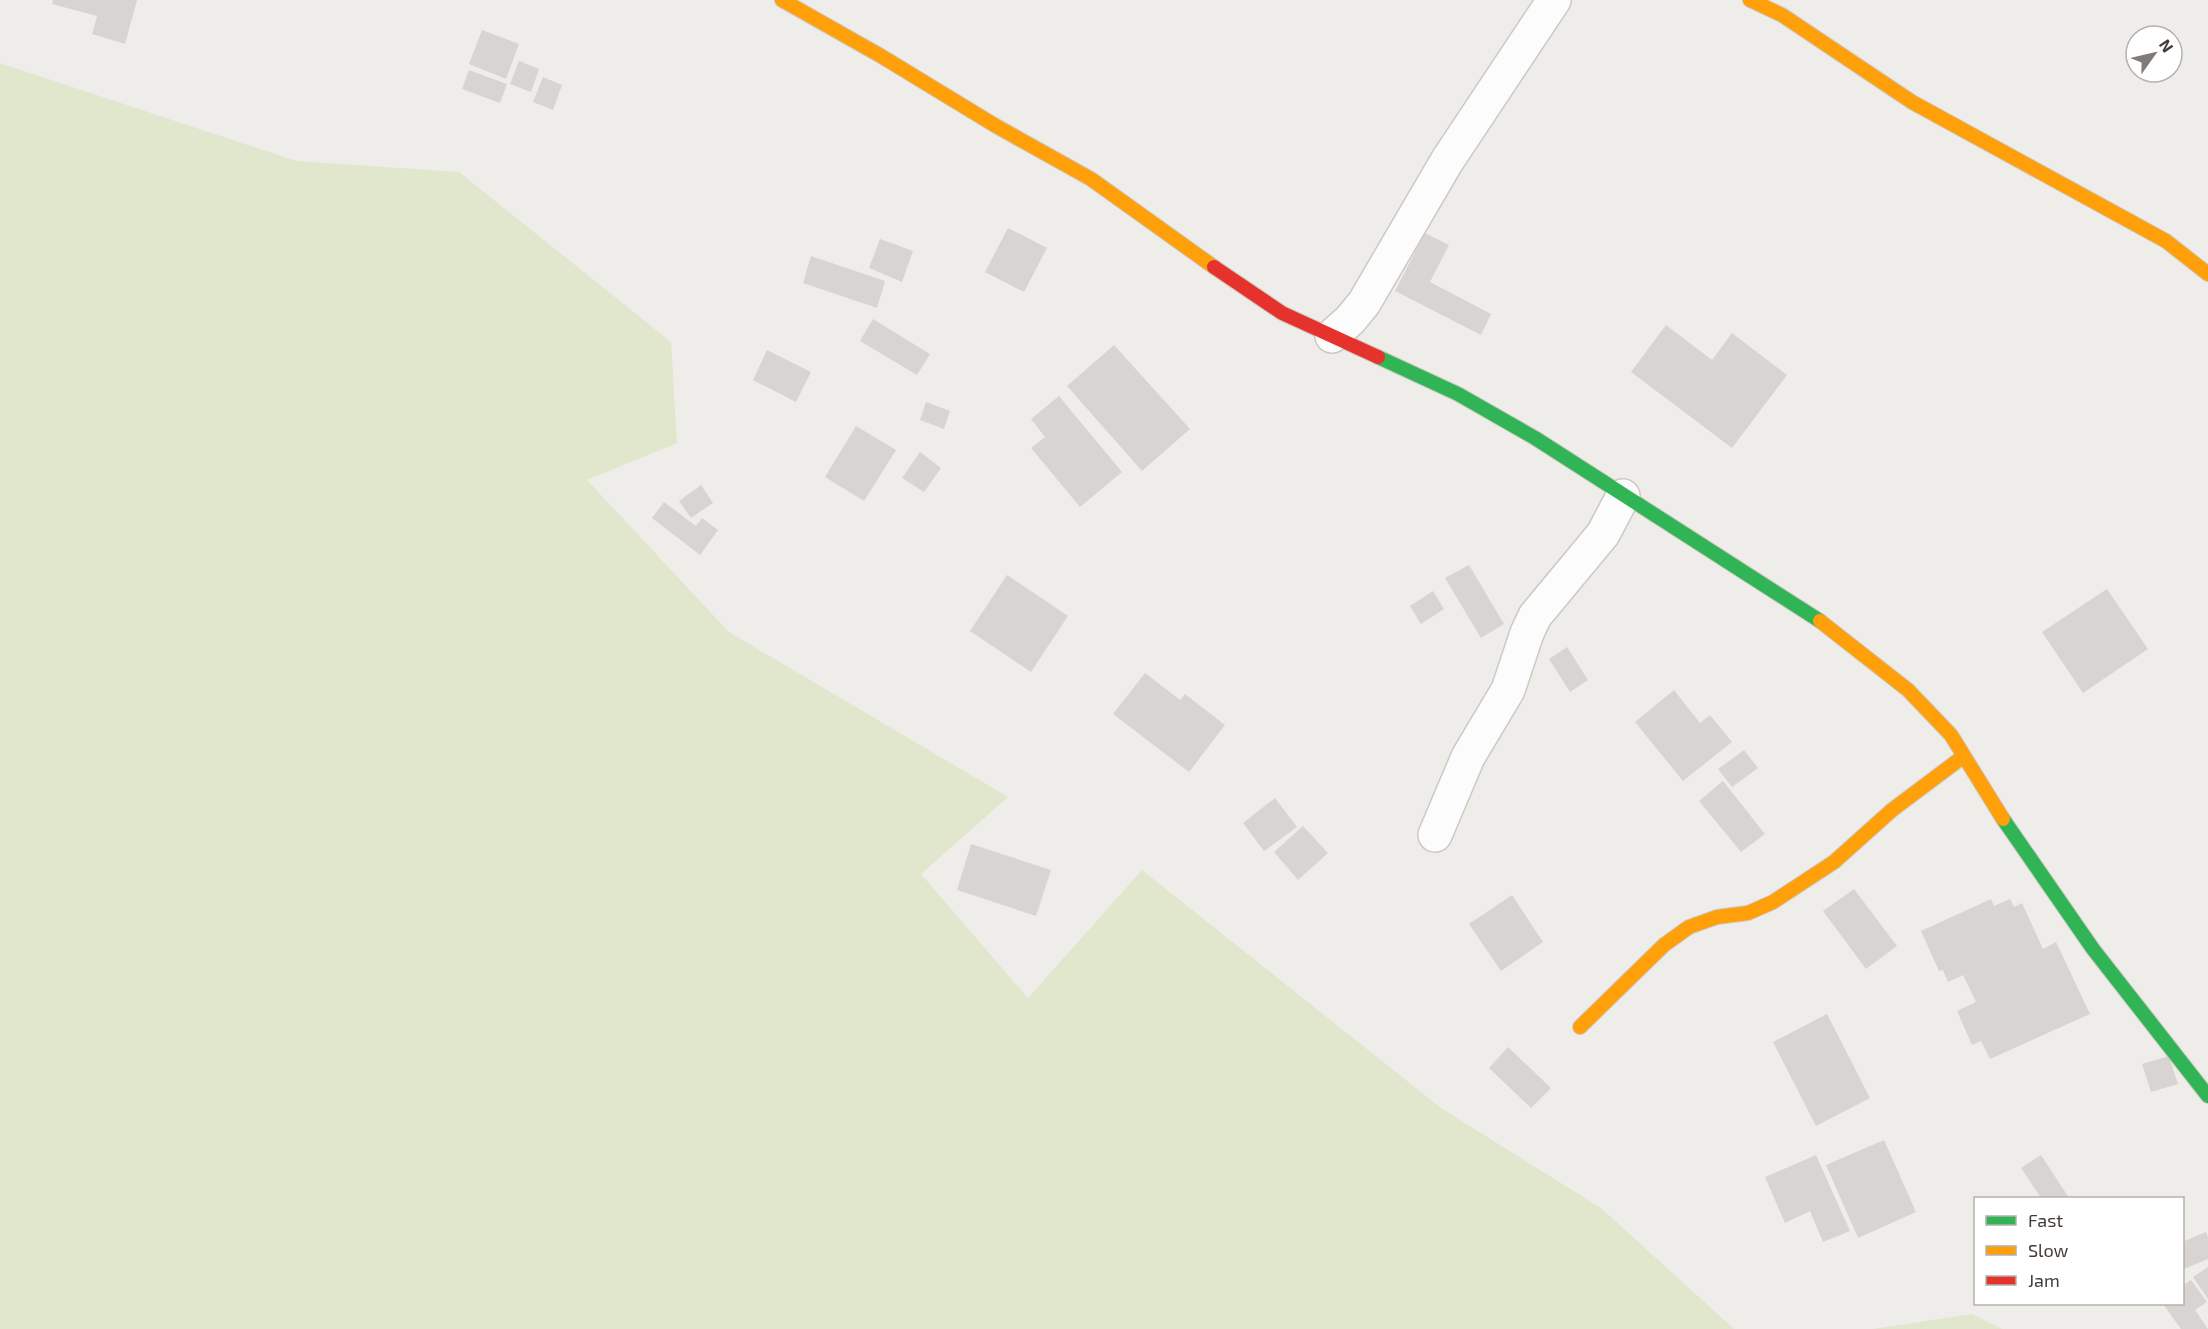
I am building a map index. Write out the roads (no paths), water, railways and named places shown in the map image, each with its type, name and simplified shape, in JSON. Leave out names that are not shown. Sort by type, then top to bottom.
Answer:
[{"type":"street","points":[[782,0],[1090,179],[1273,307],[1458,394],[1535,438],[1807,611],[1908,690],[1951,735],[2008,826],[2093,949],[2208,1096]]},
{"type":"street","points":[[1332,336],[1364,303],[1447,161],[1554,0]]},
{"type":"street","points":[[1750,0],[1787,8],[1912,102],[2166,241],[2208,274]]},
{"type":"street","points":[[1435,835],[1468,757],[1508,690],[1535,616],[1603,534],[1623,496]]},
{"type":"street","points":[[1580,1027],[1664,945],[1689,927],[1717,917],[1748,913],[1773,902],[1834,862],[1892,810],[1964,756]]}]
